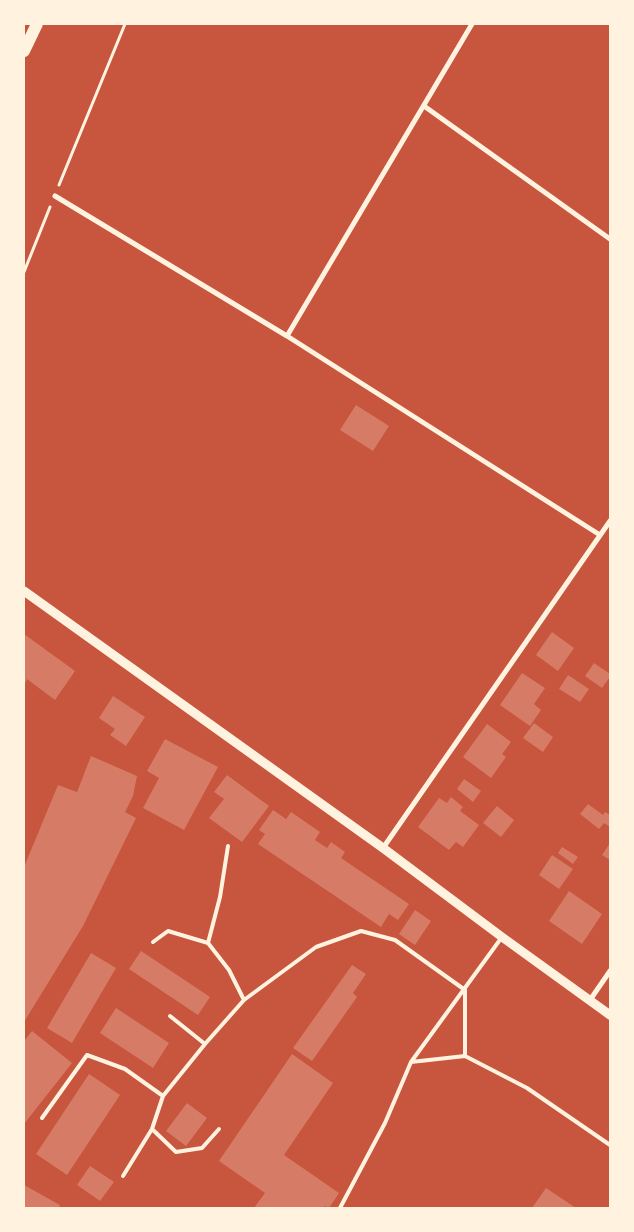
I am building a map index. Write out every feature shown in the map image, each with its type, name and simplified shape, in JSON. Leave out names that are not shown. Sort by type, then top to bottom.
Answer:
[{"type":"main road","points":[[24,51],[36,24]]},
{"type":"street","points":[[287,336],[472,24]]},
{"type":"street","points":[[424,106],[610,239]]},
{"type":"street","points":[[55,196],[287,336],[600,535]]},
{"type":"street","points":[[383,848],[610,521]]},
{"type":"street","points":[[24,591],[383,848],[610,1015]]},
{"type":"street","points":[[590,1000],[610,971]]},
{"type":"lane","points":[[208,943],[220,897],[228,846]]},
{"type":"lane","points":[[153,942],[168,931],[208,943],[229,970],[244,1000]]},
{"type":"lane","points":[[123,1176],[152,1129],[163,1096],[205,1044],[244,1000],[316,947],[361,931],[395,940],[465,990]]},
{"type":"lane","points":[[340,1208],[385,1123],[411,1062],[502,937]]},
{"type":"lane","points":[[465,990],[465,1056]]},
{"type":"lane","points":[[170,1016],[205,1044]]},
{"type":"lane","points":[[42,1118],[87,1055],[125,1069],[163,1096]]},
{"type":"lane","points":[[411,1062],[465,1056],[527,1088],[610,1145]]},
{"type":"lane","points":[[152,1129],[176,1152],[202,1148],[219,1129]]},
{"type":"path","points":[[24,272],[125,24]]},
{"type":"building","points":[[356,405],[389,426],[373,451],[340,430]]},
{"type":"building","points":[[552,632],[574,648],[558,671],[536,655]]},
{"type":"building","points":[[24,634],[75,671],[55,700],[27,679],[24,685]]},
{"type":"building","points":[[594,663],[610,674],[602,688],[585,676]]},
{"type":"building","points":[[522,673],[545,688],[534,704],[541,710],[530,726],[500,705]]},
{"type":"building","points":[[568,675],[589,689],[580,702],[559,689]]},
{"type":"building","points":[[113,696],[145,717],[126,746],[110,735],[115,729],[99,718]]},
{"type":"building","points":[[534,723],[553,737],[543,752],[523,738]]},
{"type":"building","points":[[487,724],[511,742],[502,754],[506,757],[491,778],[463,757]]},
{"type":"building","points":[[165,739],[218,767],[184,830],[143,808],[159,778],[147,771]]},
{"type":"building","points":[[91,756],[137,776],[133,796],[125,812],[136,818],[83,926],[24,1022],[24,867],[58,785],[77,792]]},
{"type":"building","points":[[227,775],[269,806],[242,842],[209,818],[224,799],[214,792]]},
{"type":"building","points":[[464,779],[481,791],[473,802],[457,789]]},
{"type":"building","points":[[451,797],[463,807],[460,811],[479,825],[463,847],[456,842],[449,850],[418,827],[439,798],[447,803]]},
{"type":"building","points":[[588,804],[603,815],[605,812],[610,815],[610,827],[604,823],[599,829],[580,814]]},
{"type":"building","points":[[497,806],[514,820],[501,837],[483,823]]},
{"type":"building","points":[[273,810],[286,819],[291,812],[320,832],[315,840],[327,848],[331,842],[345,852],[341,858],[409,904],[398,920],[389,914],[381,927],[258,844],[265,834],[259,830]]},
{"type":"building","points":[[610,843],[610,860],[602,855]]},
{"type":"building","points":[[562,847],[578,857],[573,864],[558,853]]},
{"type":"building","points":[[552,855],[573,869],[559,889],[539,875]]},
{"type":"building","points":[[569,891],[602,914],[582,944],[549,921]]},
{"type":"building","points":[[415,910],[431,921],[415,945],[399,934]]},
{"type":"building","points":[[141,951],[210,997],[198,1015],[129,969]]},
{"type":"building","points":[[91,953],[116,968],[72,1043],[47,1028]]},
{"type":"building","points":[[352,965],[366,974],[353,993],[357,997],[312,1061],[293,1048]]},
{"type":"building","points":[[116,1008],[169,1043],[153,1068],[100,1033]]},
{"type":"building","points":[[32,1031],[72,1063],[24,1124],[24,1041]]},
{"type":"building","points":[[292,1054],[333,1083],[284,1155],[339,1193],[329,1208],[325,1206],[323,1208],[254,1208],[265,1193],[219,1161]]},
{"type":"building","points":[[89,1074],[120,1095],[67,1175],[36,1154]]},
{"type":"building","points":[[187,1103],[207,1118],[186,1146],[166,1131]]},
{"type":"building","points":[[90,1166],[114,1182],[100,1201],[77,1185]]},
{"type":"building","points":[[24,1185],[60,1205],[59,1208],[24,1208]]},
{"type":"building","points":[[546,1188],[576,1208],[532,1208]]}]
